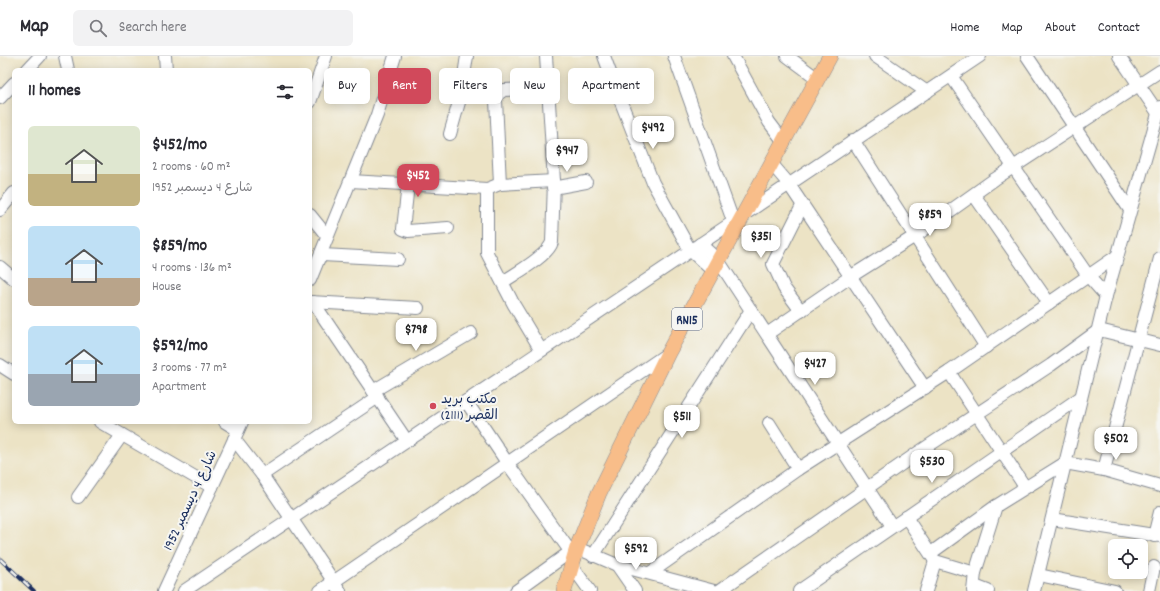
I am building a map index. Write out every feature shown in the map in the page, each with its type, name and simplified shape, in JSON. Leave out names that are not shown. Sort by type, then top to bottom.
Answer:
[{"type":"main road","name":"RN15","points":[[564,591],[574,556],[599,493],[668,354],[739,217],[784,142],[830,56]]},
{"type":"street","points":[[29,68],[40,56]]},
{"type":"street","points":[[65,56],[68,68]]},
{"type":"street","points":[[165,56],[166,68]]},
{"type":"street","points":[[312,96],[326,56]]},
{"type":"street","points":[[312,271],[322,255],[328,236],[377,115],[395,56]]},
{"type":"street","points":[[450,134],[461,95],[467,56]]},
{"type":"street","points":[[546,56],[547,68]]},
{"type":"street","points":[[604,56],[619,98],[654,183],[695,247],[715,265],[751,310],[892,526]]},
{"type":"street","points":[[674,56],[739,217]]},
{"type":"street","points":[[733,56],[769,122],[784,142]]},
{"type":"street","points":[[787,56],[818,79]]},
{"type":"street","points":[[875,56],[927,92]]},
{"type":"street","points":[[184,591],[980,56]]},
{"type":"street","points":[[1027,56],[1130,210]]},
{"type":"street","points":[[1034,591],[1081,397],[1099,330],[1106,296],[1159,110],[1139,86],[1119,56]]},
{"type":"street","points":[[767,334],[850,277],[915,236],[1014,167],[1160,72]]},
{"type":"street","points":[[951,76],[1089,276],[1106,296]]},
{"type":"street","points":[[0,98],[12,85]]},
{"type":"street","points":[[500,184],[496,100],[498,94],[504,90],[510,90]]},
{"type":"street","points":[[503,282],[543,254],[550,247],[554,185],[549,104]]},
{"type":"street","points":[[853,140],[986,347]]},
{"type":"street","points":[[771,162],[788,184],[925,388]]},
{"type":"street","points":[[351,181],[486,189],[500,184],[554,185],[586,182]]},
{"type":"street","points":[[408,185],[403,229],[408,231],[448,228]]},
{"type":"street","points":[[486,189],[487,253],[514,305],[541,350]]},
{"type":"street","points":[[0,210],[12,195]]},
{"type":"street","points":[[974,195],[1049,304]]},
{"type":"street","points":[[801,311],[784,288],[772,264],[802,206]]},
{"type":"street","points":[[312,217],[328,236]]},
{"type":"street","points":[[322,255],[398,259]]},
{"type":"street","points":[[650,572],[798,469],[949,372],[1117,256]]},
{"type":"street","points":[[1104,470],[1160,258]]},
{"type":"street","points":[[0,267],[12,274]]},
{"type":"street","points":[[312,302],[418,308]]},
{"type":"street","points":[[312,302],[407,441]]},
{"type":"street","points":[[593,556],[751,310]]},
{"type":"street","points":[[719,591],[866,488],[1051,364],[1099,330],[1160,345]]},
{"type":"street","points":[[262,475],[375,394],[471,333]]},
{"type":"street","points":[[320,591],[337,586],[508,464],[668,354]]},
{"type":"street","points":[[0,365],[12,373]]},
{"type":"street","points":[[949,372],[975,415],[1025,487]]},
{"type":"street","points":[[799,591],[1081,397]]},
{"type":"street","points":[[466,401],[508,464],[574,556],[590,591]]},
{"type":"street","points":[[770,423],[798,469]]},
{"type":"street","points":[[105,424],[119,429],[212,486]]},
{"type":"street","points":[[228,424],[238,430],[262,475],[337,586]]},
{"type":"street","points":[[78,497],[119,429]]},
{"type":"street","name":"شارع 4 ديسمبر 1952","points":[[164,591],[238,430]]},
{"type":"street","points":[[926,591],[933,557],[996,506],[1065,463],[1104,470],[1160,486]]},
{"type":"street","points":[[988,591],[974,588],[975,573],[996,506]]},
{"type":"street","points":[[1052,519],[1157,536],[1160,512]]},
{"type":"street","points":[[906,517],[933,557],[975,573]]},
{"type":"street","points":[[516,591],[574,556],[593,556],[617,565],[650,572],[714,591]]},
{"type":"street","points":[[617,565],[635,591]]},
{"type":"street","points":[[1149,591],[1154,567]]},
{"type":"street","points":[[1039,575],[1115,591]]},
{"type":"railway","points":[[0,559],[34,591]]},
{"type":"place","name":"مكتب بريد القصر (2111)","points":[[433,406]]}]
